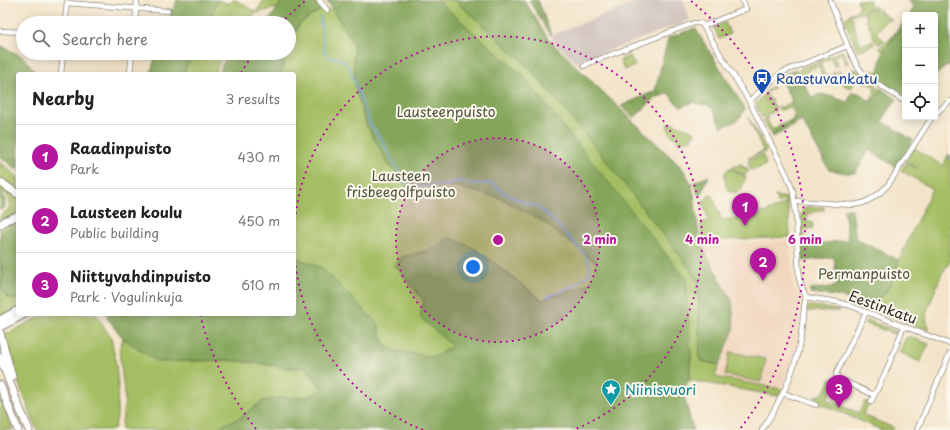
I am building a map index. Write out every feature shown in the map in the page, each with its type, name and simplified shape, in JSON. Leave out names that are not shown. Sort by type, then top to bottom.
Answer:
[{"type":"highway","points":[[0,182],[16,193]]},
{"type":"highway","points":[[0,225],[6,220],[16,217]]},
{"type":"highway","points":[[0,327],[16,312]]},
{"type":"highway","points":[[0,320],[16,316]]},
{"type":"highway","points":[[0,333],[19,406]]},
{"type":"highway","points":[[0,357],[29,430]]},
{"type":"highway","points":[[0,385],[18,430]]},
{"type":"street","points":[[136,16],[137,0]]},
{"type":"street","points":[[319,0],[327,10]]},
{"type":"street","points":[[584,66],[694,23],[702,25],[746,9],[742,0]]},
{"type":"street","points":[[830,0],[847,46],[856,65],[864,74],[902,100]]},
{"type":"street","points":[[66,16],[67,2],[168,11]]},
{"type":"street","points":[[702,25],[749,101],[787,175],[793,191],[795,202],[799,278],[806,297],[799,345],[793,370],[784,393],[762,430]]},
{"type":"street","points":[[0,30],[16,31]]},
{"type":"street","points":[[749,101],[774,78],[783,72],[847,46]]},
{"type":"street","points":[[61,72],[62,60]]},
{"type":"street","points":[[130,72],[131,60]]},
{"type":"street","points":[[938,111],[950,100]]},
{"type":"street","points":[[795,202],[853,205],[863,203],[871,199],[888,185],[928,120]]},
{"type":"street","name":"Eestinkatu","points":[[806,297],[838,302],[950,344]]},
{"type":"street","points":[[866,312],[836,376],[874,396]]},
{"type":"street","points":[[871,402],[887,369],[904,326]]},
{"type":"street","points":[[917,430],[950,353]]},
{"type":"street","points":[[784,393],[816,405]]},
{"type":"shaded area","points":[[619,0],[643,0],[624,7],[620,4]]},
{"type":"shaded area","points":[[643,0],[683,0],[690,20],[576,63],[554,42],[551,35]]},
{"type":"shaded area","points":[[790,240],[792,284],[800,298],[800,310],[796,345],[782,389],[715,376],[734,329],[732,301],[702,246]]},
{"type":"green space","points":[[177,0],[218,0],[210,16],[171,16],[172,14],[165,13],[165,9],[174,10]]},
{"type":"green space","points":[[218,0],[229,4],[233,0],[236,0],[256,12],[264,0],[283,0],[278,8],[256,13],[252,16],[210,16]]},
{"type":"green space","points":[[283,0],[314,0],[321,10],[300,23],[296,31],[296,16],[272,16]]},
{"type":"green space","name":"Lausteenpuisto","points":[[327,0],[437,0],[522,75],[686,279],[691,356],[689,380],[683,392],[693,430],[215,430],[240,418],[263,401],[279,398],[312,396],[322,389],[306,367],[288,368],[229,360],[158,362],[123,338],[107,316],[296,316],[296,257],[322,268],[378,324],[383,342],[392,350],[434,357],[452,346],[420,317],[424,301],[395,265],[402,257],[426,251],[450,238],[474,248],[542,300],[592,283],[597,263],[542,221],[500,198],[457,187],[406,186],[387,162],[366,124],[355,86],[353,43]]},
{"type":"green space","name":"Lausteen frisbeegolfpuisto","points":[[437,0],[455,0],[497,38],[510,25],[659,198],[646,212],[685,262],[698,282],[700,361],[719,365],[715,377],[782,389],[778,396],[689,380],[691,356],[597,263],[592,283],[542,300],[484,255],[453,346],[444,352],[601,411],[241,430],[307,402],[383,342],[378,324],[322,268],[296,257],[296,72],[281,72],[283,60],[296,60],[296,31],[300,23],[321,10],[333,9],[353,43],[489,46]]},
{"type":"green space","points":[[455,0],[524,0],[554,45],[683,169],[691,183],[694,195],[700,243],[732,301],[734,329],[719,365],[700,361],[698,281],[685,262],[596,148],[530,68]]},
{"type":"green space","points":[[529,0],[538,0],[551,35],[548,32]]},
{"type":"green space","points":[[857,0],[871,0],[869,2],[871,6],[864,12],[849,16],[850,13],[855,12],[860,8]]},
{"type":"green space","points":[[908,0],[950,0],[950,66],[948,65],[938,73],[938,12],[911,12],[914,8]]},
{"type":"green space","points":[[874,6],[874,12],[875,7],[880,11],[878,14],[880,12],[892,20],[887,19],[876,33],[885,41],[879,44],[876,42],[864,13]]},
{"type":"green space","points":[[852,17],[854,20],[852,21],[861,45],[873,41],[874,45],[857,51],[844,19]]},
{"type":"green space","points":[[725,22],[730,34],[719,39],[714,27]]},
{"type":"green space","points":[[902,24],[883,52],[879,47],[889,40]]},
{"type":"green space","points":[[902,24],[902,96],[878,80],[870,71],[876,72],[878,70],[883,52]]},
{"type":"green space","points":[[695,28],[745,109],[740,117],[730,124],[721,127],[713,109],[706,104],[702,105],[693,102],[681,107],[673,100],[669,93],[655,98],[634,118],[621,106],[655,91],[668,38]]},
{"type":"green space","points":[[0,45],[16,53],[16,60],[25,60],[35,72],[16,72],[16,169],[0,157]]},
{"type":"green space","points":[[843,51],[848,63],[846,64],[841,53],[834,56],[838,65],[837,66],[834,66],[831,58],[820,63],[826,77],[834,75],[833,73],[835,72],[836,74],[835,76],[826,79],[823,78],[817,61]]},
{"type":"green space","points":[[630,56],[635,66],[624,70],[620,60]]},
{"type":"green space","points":[[155,60],[190,60],[184,72],[151,72]]},
{"type":"green space","points":[[190,60],[221,60],[215,72],[184,72]]},
{"type":"green space","points":[[225,60],[284,60],[281,72],[219,72]]},
{"type":"green space","points":[[815,63],[817,67],[814,69],[813,67],[809,68],[810,70],[808,72],[799,75],[798,73],[801,68]]},
{"type":"green space","points":[[855,68],[881,89],[874,99],[871,100],[875,91],[873,90],[876,90],[877,88],[854,78],[858,76],[851,70],[852,69],[854,71]]},
{"type":"green space","points":[[796,69],[812,98],[820,94],[834,96],[847,102],[852,92],[859,93],[867,99],[873,101],[881,89],[897,99],[882,121],[913,140],[896,167],[869,150],[855,173],[829,170],[802,121],[773,137],[771,133],[795,120],[794,119],[797,112],[790,103],[792,101],[779,77]]},
{"type":"green space","points":[[838,70],[846,80],[852,78],[854,80],[852,87],[849,88],[844,85],[846,84],[845,83],[842,84],[841,82],[843,81],[842,78],[840,79]]},
{"type":"green space","points":[[773,86],[773,88],[766,93],[769,99],[766,99],[767,101],[771,99],[776,109],[762,118],[756,103],[771,87]]},
{"type":"green space","points":[[790,103],[797,113],[794,119],[793,116],[795,114],[789,107],[781,110],[778,108]]},
{"type":"green space","points":[[748,117],[767,150],[748,159],[763,151]]},
{"type":"green space","points":[[767,117],[772,129],[794,119],[795,120],[771,133],[763,120]]},
{"type":"green space","points":[[672,123],[694,131],[695,135],[691,136],[692,138],[679,143],[676,137],[674,138],[670,133],[667,125]]},
{"type":"green space","points":[[914,148],[943,166],[948,155],[950,155],[950,262],[941,275],[926,314],[928,330],[863,306],[876,300],[892,281],[899,260],[932,189],[901,170],[905,164],[918,168],[905,162]]},
{"type":"green space","points":[[763,155],[765,161],[763,163],[765,162],[766,164],[757,169],[751,170],[748,161]]},
{"type":"green space","points":[[0,162],[16,175],[16,190],[0,179]]},
{"type":"green space","points":[[742,164],[744,168],[747,167],[749,171],[745,175],[730,168]]},
{"type":"green space","points":[[729,168],[746,177],[741,190],[730,192],[726,186],[725,172]]},
{"type":"green space","points":[[709,176],[700,196],[699,196],[694,182]]},
{"type":"green space","points":[[0,186],[16,196],[16,214],[0,223],[0,216],[10,208],[10,202],[8,197],[0,190]]},
{"type":"green space","points":[[0,190],[5,199],[5,207],[0,210]]},
{"type":"green space","points":[[712,195],[722,220],[755,216],[786,204],[783,201],[777,203],[775,196],[787,198],[790,237],[705,241],[702,234],[701,222],[709,221],[702,203],[708,196]]},
{"type":"green space","points":[[807,207],[824,207],[824,210],[807,214],[808,223],[812,222],[813,228],[803,230],[804,242],[802,243],[801,216],[803,210]]},
{"type":"green space","name":"Permanpuisto","points":[[844,209],[852,209],[856,239],[899,260],[891,282],[885,293],[876,300],[865,305],[843,297],[810,293],[809,290],[837,286],[834,257],[803,261],[802,246],[848,240]]},
{"type":"green space","points":[[16,220],[16,224],[10,226],[0,236],[0,230]]},
{"type":"green space","points":[[16,224],[16,299],[14,300],[7,297],[1,288],[3,274],[0,262],[0,236],[10,226]]},
{"type":"green space","points":[[0,262],[3,274],[2,288],[14,300],[16,299],[16,308],[0,316]]},
{"type":"green space","points":[[809,306],[822,307],[840,311],[806,311]]},
{"type":"green space","points":[[41,316],[97,316],[111,338],[115,357],[118,383],[117,417],[114,430],[37,430],[14,371],[3,336]]},
{"type":"green space","points":[[866,321],[895,331],[897,332],[897,335],[864,323]]},
{"type":"green space","points":[[908,337],[929,344],[920,362],[899,352],[906,338]]},
{"type":"green space","points":[[123,338],[158,362],[229,360],[288,368],[306,367],[323,389],[312,396],[263,401],[240,418],[215,430],[121,430],[125,400],[119,350]]},
{"type":"green space","points":[[730,352],[766,359],[761,382],[725,375]]},
{"type":"green space","points":[[831,378],[836,380],[827,400],[859,413],[865,401],[869,403],[863,415],[894,428],[893,430],[879,430],[819,403],[814,396],[821,395],[823,393]]},
{"type":"green space","points":[[0,398],[13,430],[0,430]]},
{"type":"waterway","points":[[320,17],[324,51],[327,55]]},
{"type":"waterway","points":[[329,57],[340,59],[349,67],[370,124],[381,139],[407,184],[413,187],[449,185],[460,181],[468,184],[490,183],[502,192],[530,205],[537,206],[558,225],[586,256],[590,270],[588,275],[577,284],[547,297]]},
{"type":"place","name":"Raastuvankatu","points":[[762,95]]},
{"type":"place","name":"Raadinpuisto","points":[[745,226]]},
{"type":"place","name":"Lausteen koulu","points":[[763,281]]},
{"type":"place","name":"Niinisvuori","points":[[611,406]]},
{"type":"place","name":"Niittyvahdinpuisto","points":[[839,408]]}]
